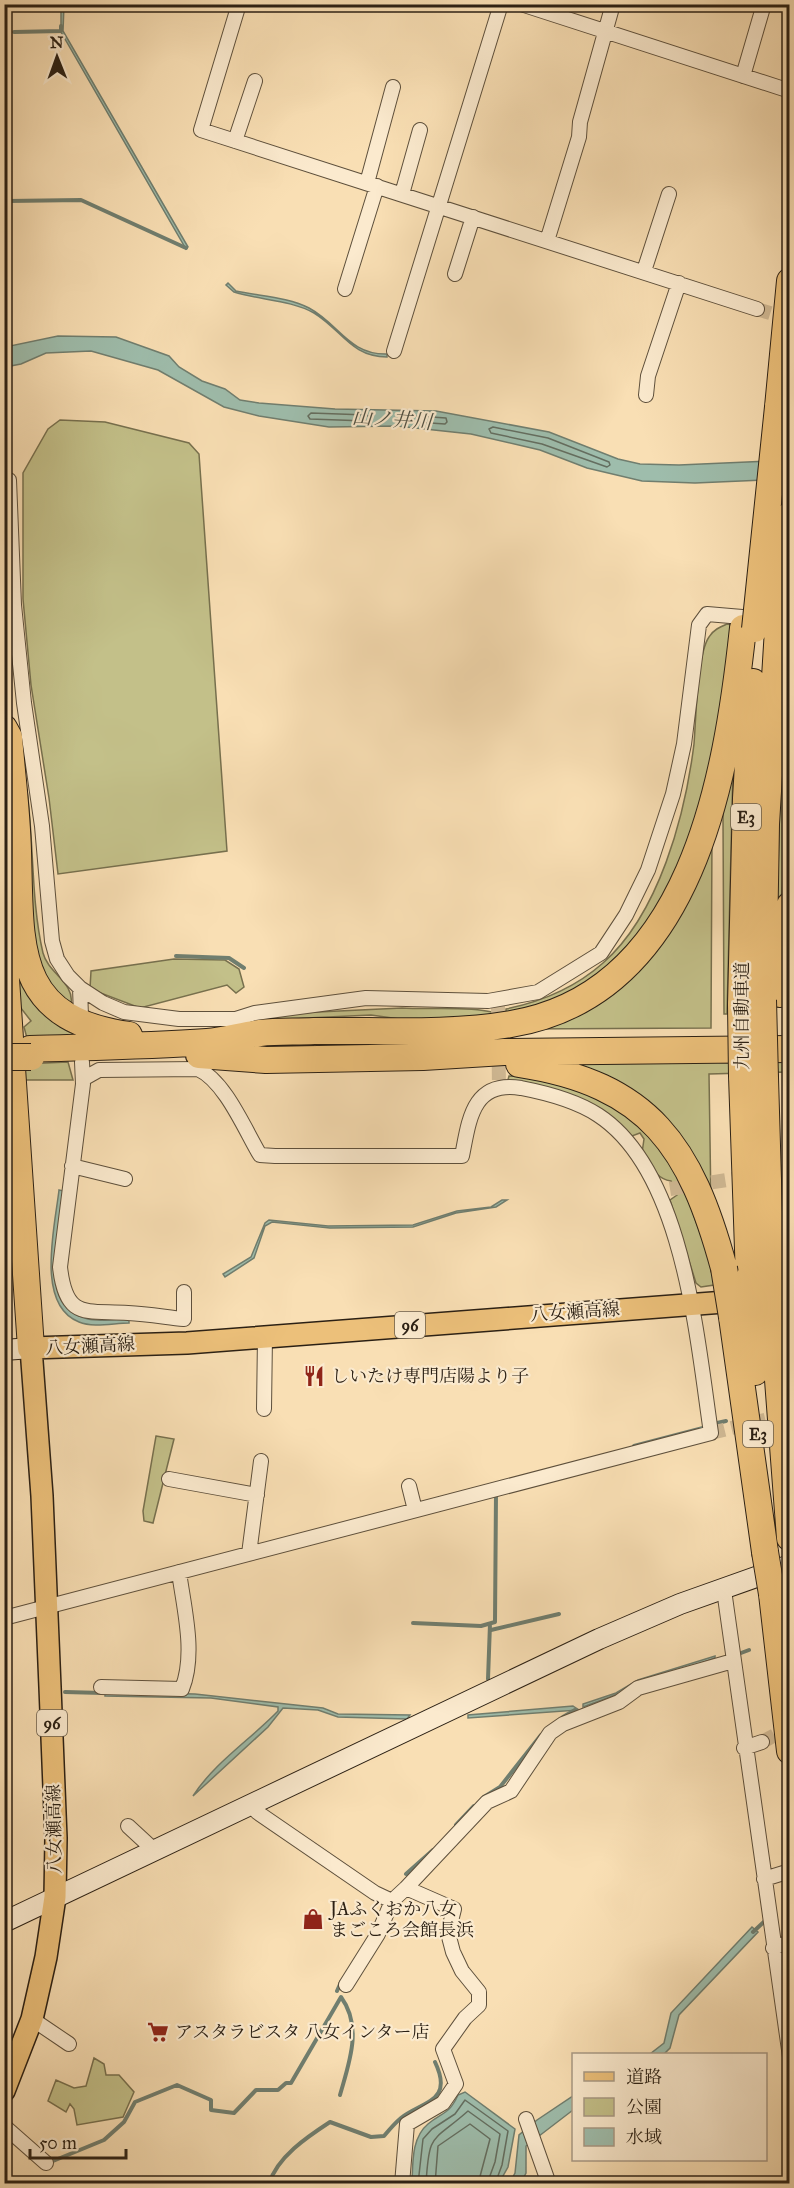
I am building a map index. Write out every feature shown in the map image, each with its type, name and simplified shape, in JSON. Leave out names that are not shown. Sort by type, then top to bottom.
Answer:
[{"type":"highway","name":"九州自動車道","points":[[767,627],[772,409],[789,283]]},
{"type":"highway","name":"九州自動車道","points":[[789,515],[767,627],[746,798],[761,1002],[767,1300],[765,1552],[772,1594],[789,1751]]},
{"type":"highway","points":[[4,1057],[31,1053],[192,1043],[263,1033],[460,1029],[511,1024],[538,1018],[594,992],[624,968],[663,921],[681,891],[718,788],[735,703],[767,627]]},
{"type":"highway","points":[[4,728],[9,737],[18,840],[21,937],[24,956],[37,988],[63,1015],[82,1024],[108,1032],[192,1043]]},
{"type":"highway","points":[[767,1300],[761,1002],[782,944],[789,905]]},
{"type":"highway","points":[[4,951],[31,1348]]},
{"type":"highway","points":[[460,1029],[517,1037],[789,1035]]},
{"type":"highway","points":[[4,1049],[31,1053],[219,1054],[266,1060],[504,1052],[789,1049]]},
{"type":"highway","points":[[460,1055],[567,1072],[603,1087],[640,1109],[660,1129],[690,1171],[711,1223],[724,1268],[767,1300]]},
{"type":"highway","name":"九州自動車道","points":[[767,1300],[779,1390],[789,1538]]},
{"type":"main road","name":"八女瀬高線","points":[[4,2091],[32,2019],[46,1957],[55,1897],[56,1838],[47,1606],[31,1348],[265,1336],[767,1300]]},
{"type":"street","points":[[239,4],[201,130],[757,309]]},
{"type":"street","points":[[394,351],[501,4]]},
{"type":"street","points":[[521,4],[789,91]]},
{"type":"street","points":[[547,241],[613,4]]},
{"type":"street","points":[[743,76],[764,4]]},
{"type":"street","points":[[235,141],[255,81]]},
{"type":"street","points":[[345,289],[372,185],[393,87]]},
{"type":"street","points":[[402,194],[420,130]]},
{"type":"street","points":[[644,271],[669,194]]},
{"type":"street","points":[[454,274],[473,217]]},
{"type":"street","points":[[646,395],[648,376],[679,283]]},
{"type":"street","points":[[4,480],[9,480],[14,605],[24,703],[42,826],[49,919],[57,958],[80,988],[124,1012],[179,1019],[236,1019],[255,1013],[366,998],[488,1000],[538,992],[601,953],[626,915],[648,870],[673,794],[684,744],[699,625],[707,614],[767,627]]},
{"type":"street","points":[[80,988],[81,1016]]},
{"type":"street","points":[[82,1062],[83,1079],[60,1267],[62,1287],[71,1303],[88,1313],[184,1319],[184,1292]]},
{"type":"street","points":[[4,1618],[711,1433],[692,1304],[663,1190],[625,1139],[600,1116],[578,1103],[517,1088],[499,1089],[479,1098],[472,1109],[462,1156],[275,1156],[260,1155],[218,1084],[208,1073],[198,1069],[99,1070],[83,1079]]},
{"type":"street","points":[[72,1166],[125,1179]]},
{"type":"street","points":[[153,1316],[155,1343]]},
{"type":"street","points":[[264,1409],[265,1336]]},
{"type":"street","points":[[4,1350],[31,1348]]},
{"type":"street","points":[[249,1554],[261,1461]]},
{"type":"street","points":[[169,1479],[257,1495]]},
{"type":"street","points":[[409,1486],[415,1510]]},
{"type":"street","points":[[4,1922],[599,1639],[680,1604],[789,1565]]},
{"type":"street","points":[[101,1686],[182,1689],[187,1677],[188,1631],[179,1572]]},
{"type":"street","points":[[724,1590],[744,1748],[789,2057]]},
{"type":"street","points":[[346,1985],[378,1934],[392,1901],[488,1802],[511,1791],[550,1733],[562,1724],[619,1702],[639,1688],[733,1661]]},
{"type":"street","points":[[744,1748],[762,1742]]},
{"type":"street","points":[[257,1812],[375,1893],[392,1901]]},
{"type":"street","points":[[128,1826],[154,1850]]},
{"type":"street","points":[[764,1879],[789,1871]]},
{"type":"street","points":[[357,1873],[382,1891],[406,1889],[454,1909],[448,1933],[453,1952],[462,1971],[478,1992],[478,2006],[465,2018],[443,2049],[456,2084],[443,2103],[406,2124],[402,2184]]},
{"type":"street","points":[[773,1948],[789,1942]]},
{"type":"street","points":[[32,2019],[69,2044]]},
{"type":"street","points":[[527,2122],[549,2184]]},
{"type":"street","points":[[4,2126],[46,2163]]},
{"type":"green space","points":[[60,420],[105,422],[189,443],[199,454],[227,851],[58,874],[49,798],[31,685],[23,599],[23,473],[48,429]]},
{"type":"green space","points":[[727,624],[732,625],[730,672],[693,846],[643,938],[574,992],[506,1016],[506,1009],[557,992],[592,972],[623,942],[640,918],[666,862],[684,802],[694,744],[696,704],[705,645],[713,632]]},
{"type":"green space","points":[[789,632],[789,778],[781,911],[777,912],[781,755]]},
{"type":"green space","points":[[733,768],[727,1014],[724,1014],[723,818],[725,789]]},
{"type":"green space","points":[[27,790],[39,934],[46,960],[69,990],[71,1004],[37,974],[19,792]]},
{"type":"green space","points":[[712,834],[711,1028],[517,1029],[632,970]]},
{"type":"green space","points":[[174,959],[225,960],[239,969],[244,987],[236,993],[227,985],[140,1008],[90,989],[91,971]]},
{"type":"green space","points":[[16,980],[21,980],[85,1036],[28,1042],[24,1027],[31,1021],[17,1003]]},
{"type":"green space","points":[[402,1008],[482,1010],[492,1012],[493,1018],[414,1021],[371,1015],[285,1019],[259,1024],[260,1019],[276,1014]]},
{"type":"green space","points":[[551,1058],[789,1060],[789,1222],[786,1072],[709,1074],[711,1206],[693,1167]]},
{"type":"green space","points":[[68,1062],[73,1080],[23,1080],[23,1064]]},
{"type":"green space","points":[[509,1076],[561,1083],[585,1092],[629,1118],[648,1135],[665,1154],[679,1176],[707,1251],[714,1285],[701,1287],[696,1283],[670,1200],[677,1195],[671,1181],[657,1174],[642,1153],[644,1139],[640,1133],[632,1136],[605,1115],[513,1083],[508,1080]]},
{"type":"green space","points":[[156,1436],[174,1439],[153,1523],[144,1521],[143,1511]]},
{"type":"green space","points":[[94,2058],[104,2064],[106,2075],[119,2075],[134,2092],[123,2117],[77,2125],[74,2109],[70,2104],[66,2112],[48,2101],[56,2080],[74,2088],[86,2086]]},
{"type":"water","points":[[61,5],[64,5],[63,31],[188,247],[186,249],[61,32]]},
{"type":"water","points":[[228,283],[236,291],[301,304],[319,315],[354,344],[374,353],[387,354],[387,357],[364,353],[355,348],[314,313],[285,303],[234,292],[226,285]]},
{"type":"water","name":"山ノ井川","points":[[58,336],[116,337],[169,356],[179,367],[202,381],[225,389],[240,400],[335,409],[436,411],[549,432],[618,459],[640,464],[679,465],[789,460],[789,479],[695,483],[642,481],[587,468],[540,450],[471,434],[397,426],[329,427],[259,416],[224,407],[158,370],[91,351],[46,353],[21,364],[5,367],[5,347]]},
{"type":"water","points":[[59,1190],[64,1191],[56,1264],[63,1299],[73,1312],[88,1319],[129,1318],[129,1323],[97,1325],[79,1322],[65,1313],[57,1299],[52,1282],[51,1263]]},
{"type":"water","points":[[502,1200],[507,1200],[496,1207],[456,1213],[413,1227],[330,1228],[272,1222],[265,1226],[254,1258],[225,1277],[223,1274],[251,1257],[265,1223],[269,1220],[328,1226],[413,1225],[457,1211],[491,1207]]},
{"type":"water","points":[[715,1656],[715,1658],[583,1707],[583,1704],[616,1693],[638,1680]]},
{"type":"water","points":[[105,1692],[195,1694],[323,1708],[338,1714],[410,1715],[407,1719],[338,1717],[318,1710],[283,1708],[268,1727],[193,1796],[211,1773],[278,1711],[278,1707],[211,1698],[105,1696]]},
{"type":"water","points":[[573,1706],[579,1710],[468,1718],[468,1715]]},
{"type":"water","points":[[752,1927],[758,1932],[679,2015],[670,2048],[665,2053],[651,2053],[664,2043],[671,2013]]},
{"type":"water","points":[[465,2092],[515,2129],[508,2167],[499,2183],[412,2183],[414,2152],[418,2136],[428,2124],[448,2110],[458,2095]]},
{"type":"water","points":[[572,2097],[572,2111],[526,2146],[526,2173],[521,2183],[509,2184],[515,2173],[519,2135]]},
{"type":"waterway","points":[[14,32],[61,31],[61,26]]},
{"type":"waterway","points":[[8,201],[81,200],[186,248]]},
{"type":"waterway","points":[[176,956],[229,958],[244,968]]},
{"type":"waterway","points":[[717,1423],[726,1421]]},
{"type":"waterway","points":[[634,1446],[703,1428]]},
{"type":"waterway","points":[[413,1623],[481,1626],[495,1622],[496,1494]]},
{"type":"waterway","points":[[491,1630],[559,1614]]},
{"type":"waterway","points":[[488,1679],[490,1624]]},
{"type":"waterway","points":[[741,1653],[749,1650]]},
{"type":"waterway","points":[[65,1692],[103,1693]]},
{"type":"waterway","points":[[563,1717],[575,1710]]},
{"type":"waterway","points":[[484,1797],[500,1787],[541,1735]]},
{"type":"waterway","points":[[456,1825],[474,1806]]},
{"type":"waterway","points":[[406,1874],[433,1850]]},
{"type":"waterway","points":[[784,1906],[786,1935]]},
{"type":"waterway","points":[[753,1932],[767,1919]]},
{"type":"waterway","points":[[337,1991],[341,1982]]},
{"type":"waterway","points":[[53,2161],[104,2140],[124,2122],[135,2102],[177,2085],[211,2100],[211,2110],[234,2113],[256,2090],[278,2090],[286,2083],[291,2083],[341,1997],[348,2009],[353,2033],[350,2058],[340,2095]]},
{"type":"waterway","points":[[269,2184],[286,2156],[330,2122],[371,2137],[384,2136],[401,2118],[433,2099],[438,2093],[441,2085],[435,2062]]},
{"type":"tunnel","points":[[757,309],[789,319]]},
{"type":"tunnel","points":[[498,1003],[499,1089]]},
{"type":"tunnel","points":[[670,1189],[790,1170]]},
{"type":"tunnel","points":[[711,1433],[785,1415]]},
{"type":"tunnel","points":[[762,1742],[790,1727]]},
{"type":"place","name":"しいたけ専門店陽より子","points":[[314,1376]]},
{"type":"place","name":"JAふくおか八女 まごころ会館長浜","points":[[313,1919]]},
{"type":"place","name":"アスタラビスタ 八女インター店","points":[[158,2032]]}]
